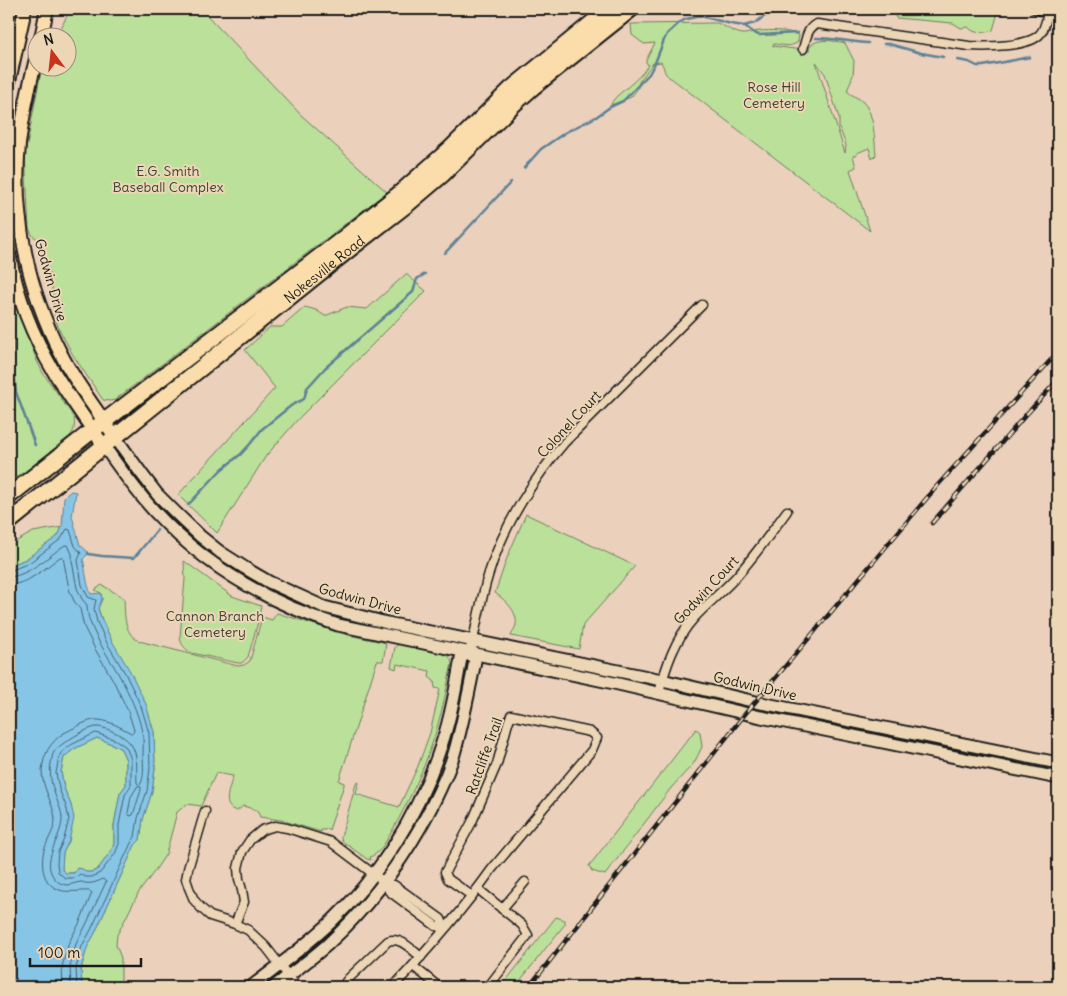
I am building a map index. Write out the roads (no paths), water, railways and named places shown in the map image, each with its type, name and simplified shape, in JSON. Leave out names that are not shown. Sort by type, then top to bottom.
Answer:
[{"type":"highway","name":"Nokesville Road","points":[[9,496],[98,425],[399,194],[449,150],[511,89],[609,9]]},
{"type":"highway","name":"Nokesville Road","points":[[9,522],[410,202],[443,174],[533,87],[631,9]]},
{"type":"highway","points":[[9,490],[34,476]]},
{"type":"main road","points":[[9,81],[25,9]]},
{"type":"main road","points":[[42,28],[47,9]]},
{"type":"main road","name":"Godwin Drive","points":[[32,78],[19,145],[18,196],[24,249],[38,299],[52,337],[98,425]]},
{"type":"main road","name":"Godwin Drive","points":[[9,254],[19,291],[41,347],[54,371],[110,442]]},
{"type":"street","points":[[1034,9],[1058,14]]},
{"type":"street","points":[[803,49],[810,29],[813,25],[817,24],[968,46],[986,48],[1004,46],[1031,40],[1039,36],[1043,30],[1048,13]]},
{"type":"street","name":"Colonel Court","points":[[473,640],[482,595],[497,550],[533,484],[565,442],[702,305]]},
{"type":"street","name":"Godwin Drive","points":[[110,442],[176,514],[220,552],[269,582],[309,601],[338,611],[387,623],[662,680],[756,702],[1058,763]]},
{"type":"street","name":"Godwin Drive","points":[[110,442],[138,492],[157,514],[197,551],[225,572],[263,595],[308,615],[338,625],[614,683],[751,715],[1058,778]]},
{"type":"street","name":"Godwin Court","points":[[658,693],[672,650],[681,635],[694,619],[732,582],[787,511]]},
{"type":"street","points":[[263,595],[269,582]]},
{"type":"street","points":[[251,987],[308,942],[350,903],[373,875],[405,828],[432,770],[451,710],[461,658],[470,652],[473,640]]},
{"type":"street","points":[[274,987],[327,945],[349,924],[386,884],[406,851],[442,786],[453,754],[475,661],[470,652]]},
{"type":"street","name":"Ratcliffe Trail","points":[[393,987],[422,957],[478,889],[492,869],[592,750],[597,738],[590,732],[511,715],[497,764],[472,822],[445,872],[448,879],[472,896]]},
{"type":"street","points":[[205,811],[186,878],[194,900],[210,916],[248,930],[256,937],[297,987]]},
{"type":"street","points":[[235,924],[244,902],[238,879],[238,868],[242,852],[250,840],[262,830],[275,826],[331,842],[386,884],[389,892],[436,926],[446,928]]},
{"type":"street","points":[[502,909],[525,882]]},
{"type":"street","points":[[478,889],[522,925],[528,935],[488,987]]},
{"type":"street","points":[[346,987],[345,983],[348,979],[393,938],[399,940],[422,957]]},
{"type":"street","points":[[414,966],[439,987]]},
{"type":"water","points":[[71,491],[76,492],[72,516],[80,545],[88,554],[83,559],[88,586],[91,594],[101,593],[102,599],[98,609],[102,620],[146,704],[154,732],[155,768],[152,792],[143,819],[140,840],[135,845],[87,948],[81,969],[82,987],[9,987],[9,566],[26,559],[58,536],[62,527],[64,497]],"holes":[[[97,738],[121,749],[126,760],[126,785],[120,793],[114,825],[114,844],[98,869],[86,872],[83,869],[77,868],[74,873],[66,873],[62,870],[63,853],[69,841],[74,818],[61,772],[64,757],[74,749]]]},
{"type":"waterway","points":[[524,168],[541,149],[566,132],[623,101],[649,74],[667,34],[686,19],[701,16],[744,26],[755,23],[776,10],[814,11],[821,9]]},
{"type":"waterway","points":[[745,26],[759,35],[798,33]]},
{"type":"waterway","points":[[816,38],[868,43]]},
{"type":"waterway","points":[[884,44],[943,57]]},
{"type":"waterway","points":[[958,60],[983,66],[1030,57]]},
{"type":"waterway","points":[[445,253],[511,182]]},
{"type":"waterway","points":[[188,505],[221,470],[241,454],[262,429],[292,405],[304,399],[307,388],[325,368],[413,292],[417,279],[425,274]]},
{"type":"waterway","points":[[9,316],[13,327],[13,367],[16,392],[35,445]]},
{"type":"waterway","points":[[88,554],[134,558],[157,530]]},
{"type":"railway","points":[[529,987],[745,714],[937,486],[1058,352]]},
{"type":"railway","points":[[932,523],[1058,380]]},
{"type":"park label","name":"Rose Hill Cemetery","points":[[774,95]]},
{"type":"park label","name":"E.G. Smith Baseball Complex","points":[[168,180]]},
{"type":"park label","name":"Cannon Branch Cemetery","points":[[215,624]]}]
